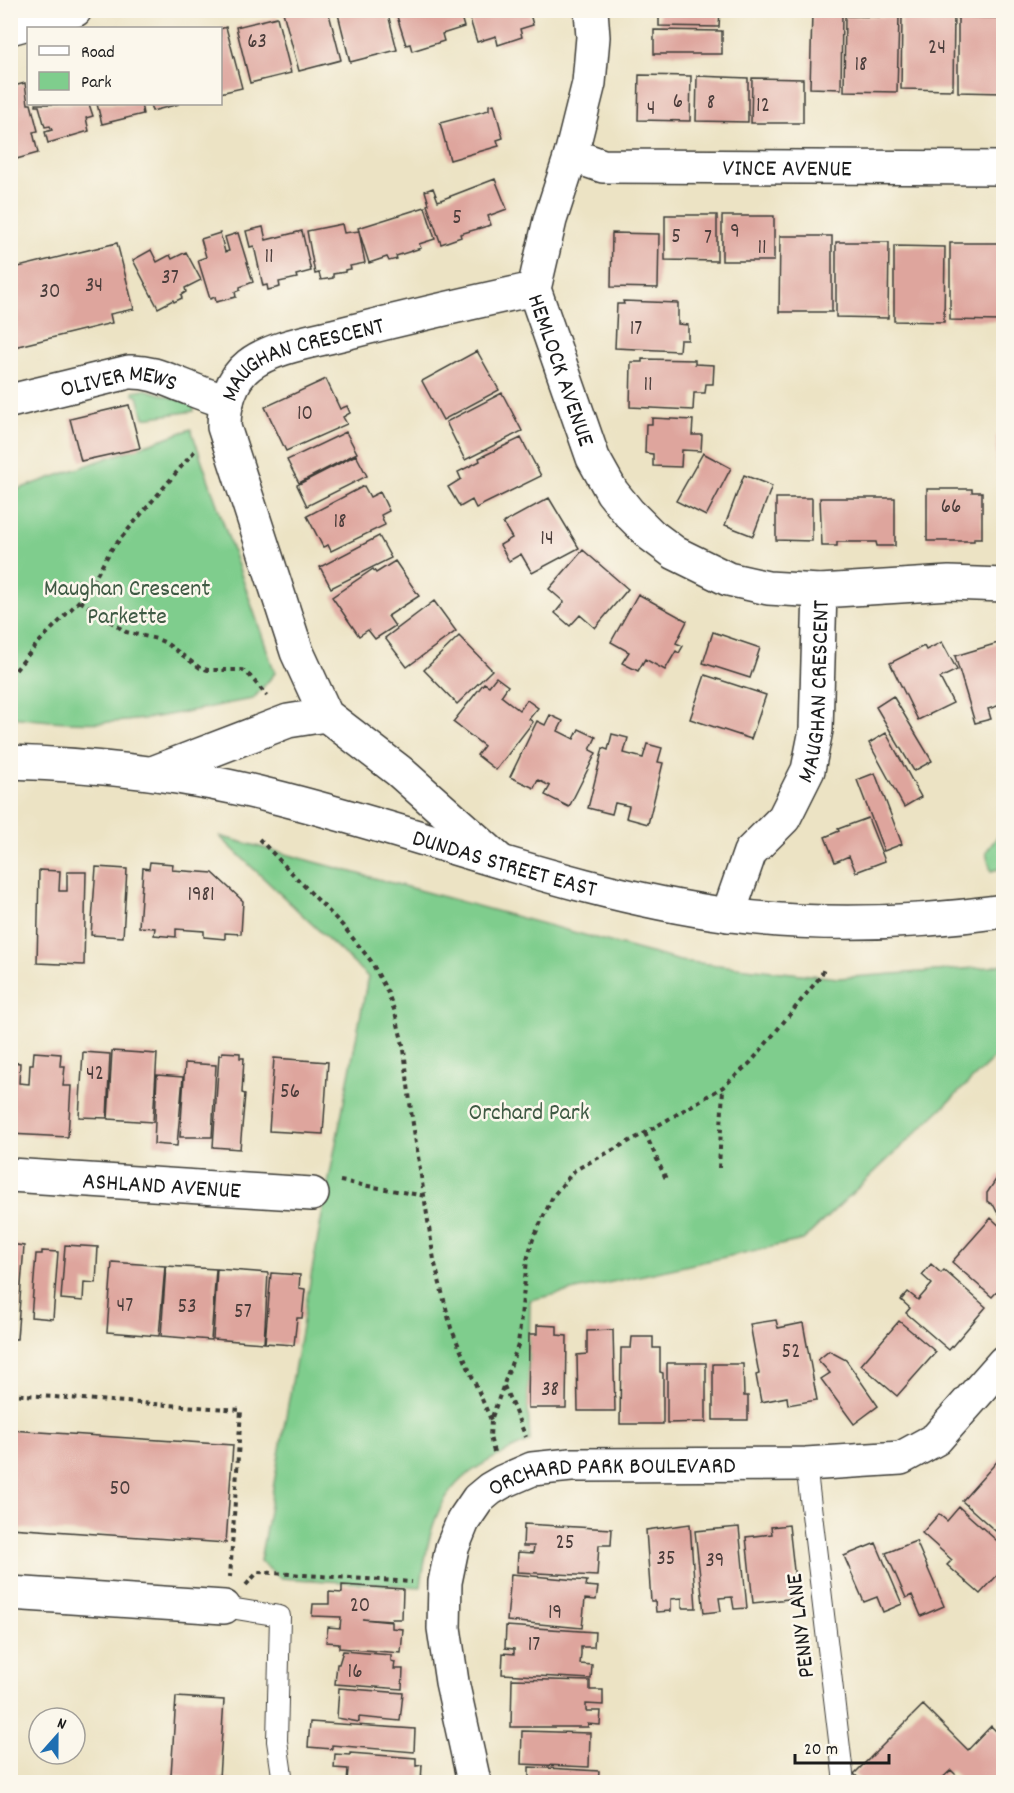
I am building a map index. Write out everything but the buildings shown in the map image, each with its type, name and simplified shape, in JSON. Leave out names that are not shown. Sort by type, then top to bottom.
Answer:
[{"type":"street","points":[[10,28],[75,10]]},
{"type":"street","name":"HEMLOCK AVENUE","points":[[591,10],[593,37],[589,83],[571,154],[550,220],[534,289],[593,458],[612,492],[629,513],[651,535],[675,553],[728,579],[768,588],[820,591]]},
{"type":"street","name":"VINCE AVENUE","points":[[571,154],[603,166],[1004,168]]},
{"type":"street","name":"MAUGHAN CRESCENT","points":[[500,861],[399,771],[326,715],[297,652],[238,472],[225,427],[225,409],[231,388],[240,375],[261,357],[293,346],[463,303],[534,289]]},
{"type":"street","name":"OLIVER MEWS","points":[[10,401],[129,372],[142,371],[168,378],[225,409]]},
{"type":"street","name":"MAUGHAN CRESCENT","points":[[728,915],[750,852],[784,818],[808,770],[816,730],[820,591],[949,584],[1004,585]]},
{"type":"street","points":[[155,772],[288,722],[326,715]]},
{"type":"street","name":"DUNDAS STREET EAST","points":[[10,762],[155,772],[269,795],[623,894],[728,915],[828,923],[891,923],[1004,911]]},
{"type":"street","name":"ASHLAND AVENUE","points":[[10,1175],[326,1188]]},
{"type":"street","name":"ORCHARD PARK BOULEVARD","points":[[474,1782],[452,1682],[444,1628],[445,1582],[452,1548],[464,1521],[478,1499],[502,1482],[532,1469],[571,1465],[806,1464],[901,1458],[936,1439],[1004,1362]]},
{"type":"street","points":[[10,1593],[224,1607]]},
{"type":"lane","name":"PENNY LANE","points":[[806,1464],[844,1782]]},
{"type":"lane","points":[[224,1607],[280,1616],[277,1741],[283,1782]]},
{"type":"path","points":[[10,677],[37,644],[80,601],[111,550],[225,409]]},
{"type":"path","points":[[80,601],[126,633],[166,643],[200,668],[242,670],[267,696]]},
{"type":"path","points":[[259,839],[352,938],[371,961],[387,991],[404,1049],[434,1260],[451,1328],[491,1420]]},
{"type":"path","points":[[502,1482],[490,1437],[491,1420],[518,1345],[532,1239],[553,1196],[575,1170],[645,1133],[723,1087],[751,1062],[821,976],[825,966]]},
{"type":"path","points":[[718,1168],[723,1087]]},
{"type":"path","points":[[645,1133],[666,1179]]},
{"type":"path","points":[[326,1188],[425,1196]]},
{"type":"path","points":[[504,1386],[519,1423],[542,1468]]},
{"type":"path","points":[[10,1394],[241,1410],[232,1562],[224,1607]]},
{"type":"path","points":[[224,1607],[258,1572],[413,1582]]},
{"type":"green space","points":[[144,389],[194,404],[194,411],[144,418],[138,396],[134,395],[133,391]]},
{"type":"green space","name":"Maughan Crescent Parkette","points":[[191,429],[275,673],[253,699],[165,716],[99,723],[11,717],[10,492]]},
{"type":"green space","points":[[1003,829],[1003,868],[991,871],[986,852]]},
{"type":"green space","name":"Orchard Park","points":[[219,836],[680,961],[838,978],[990,967],[1003,964],[1003,1050],[803,1240],[530,1300],[528,1408],[530,1441],[475,1469],[456,1484],[439,1510],[433,1525],[421,1587],[280,1578],[260,1561],[320,1226],[368,977]]}]
